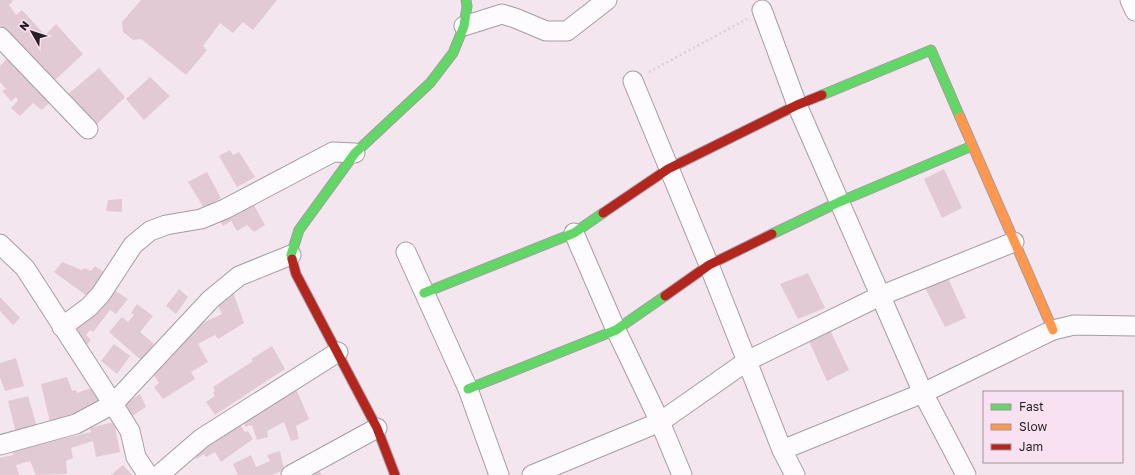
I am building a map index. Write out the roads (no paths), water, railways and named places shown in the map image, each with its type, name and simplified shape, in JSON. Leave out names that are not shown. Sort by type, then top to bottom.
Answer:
[{"type":"street","points":[[395,475],[377,428],[296,274],[291,256],[299,230],[355,153],[430,83],[453,53],[464,26],[467,6],[466,0]]},
{"type":"street","points":[[464,26],[502,14],[546,31],[567,31],[607,0]]},
{"type":"street","points":[[1130,0],[1135,11]]},
{"type":"street","points":[[762,10],[797,105],[922,393],[966,475]]},
{"type":"street","points":[[0,37],[88,129]]},
{"type":"street","points":[[424,293],[574,233],[668,169],[797,105],[931,50],[1014,242],[1054,330]]},
{"type":"street","points":[[633,81],[668,169],[709,264],[782,450],[795,475]]},
{"type":"street","points":[[468,389],[616,330],[709,264],[839,202],[972,146]]},
{"type":"street","points":[[62,326],[89,307],[101,294],[133,245],[150,231],[166,225],[201,219],[213,214],[333,152],[355,153]]},
{"type":"street","points":[[574,233],[616,330],[660,422],[682,475]]},
{"type":"street","points":[[532,475],[660,422],[747,361],[880,296],[1014,242]]},
{"type":"street","points":[[0,244],[25,268],[113,404],[130,431],[136,457],[148,475]]},
{"type":"street","points":[[406,252],[468,389],[499,475]]},
{"type":"street","points":[[0,445],[76,424],[113,404],[211,299],[239,276],[291,256]]},
{"type":"street","points":[[782,450],[922,393],[1054,330],[1074,325],[1135,326]]},
{"type":"street","points":[[159,475],[202,438],[338,352]]},
{"type":"street","points":[[291,475],[377,428]]}]
